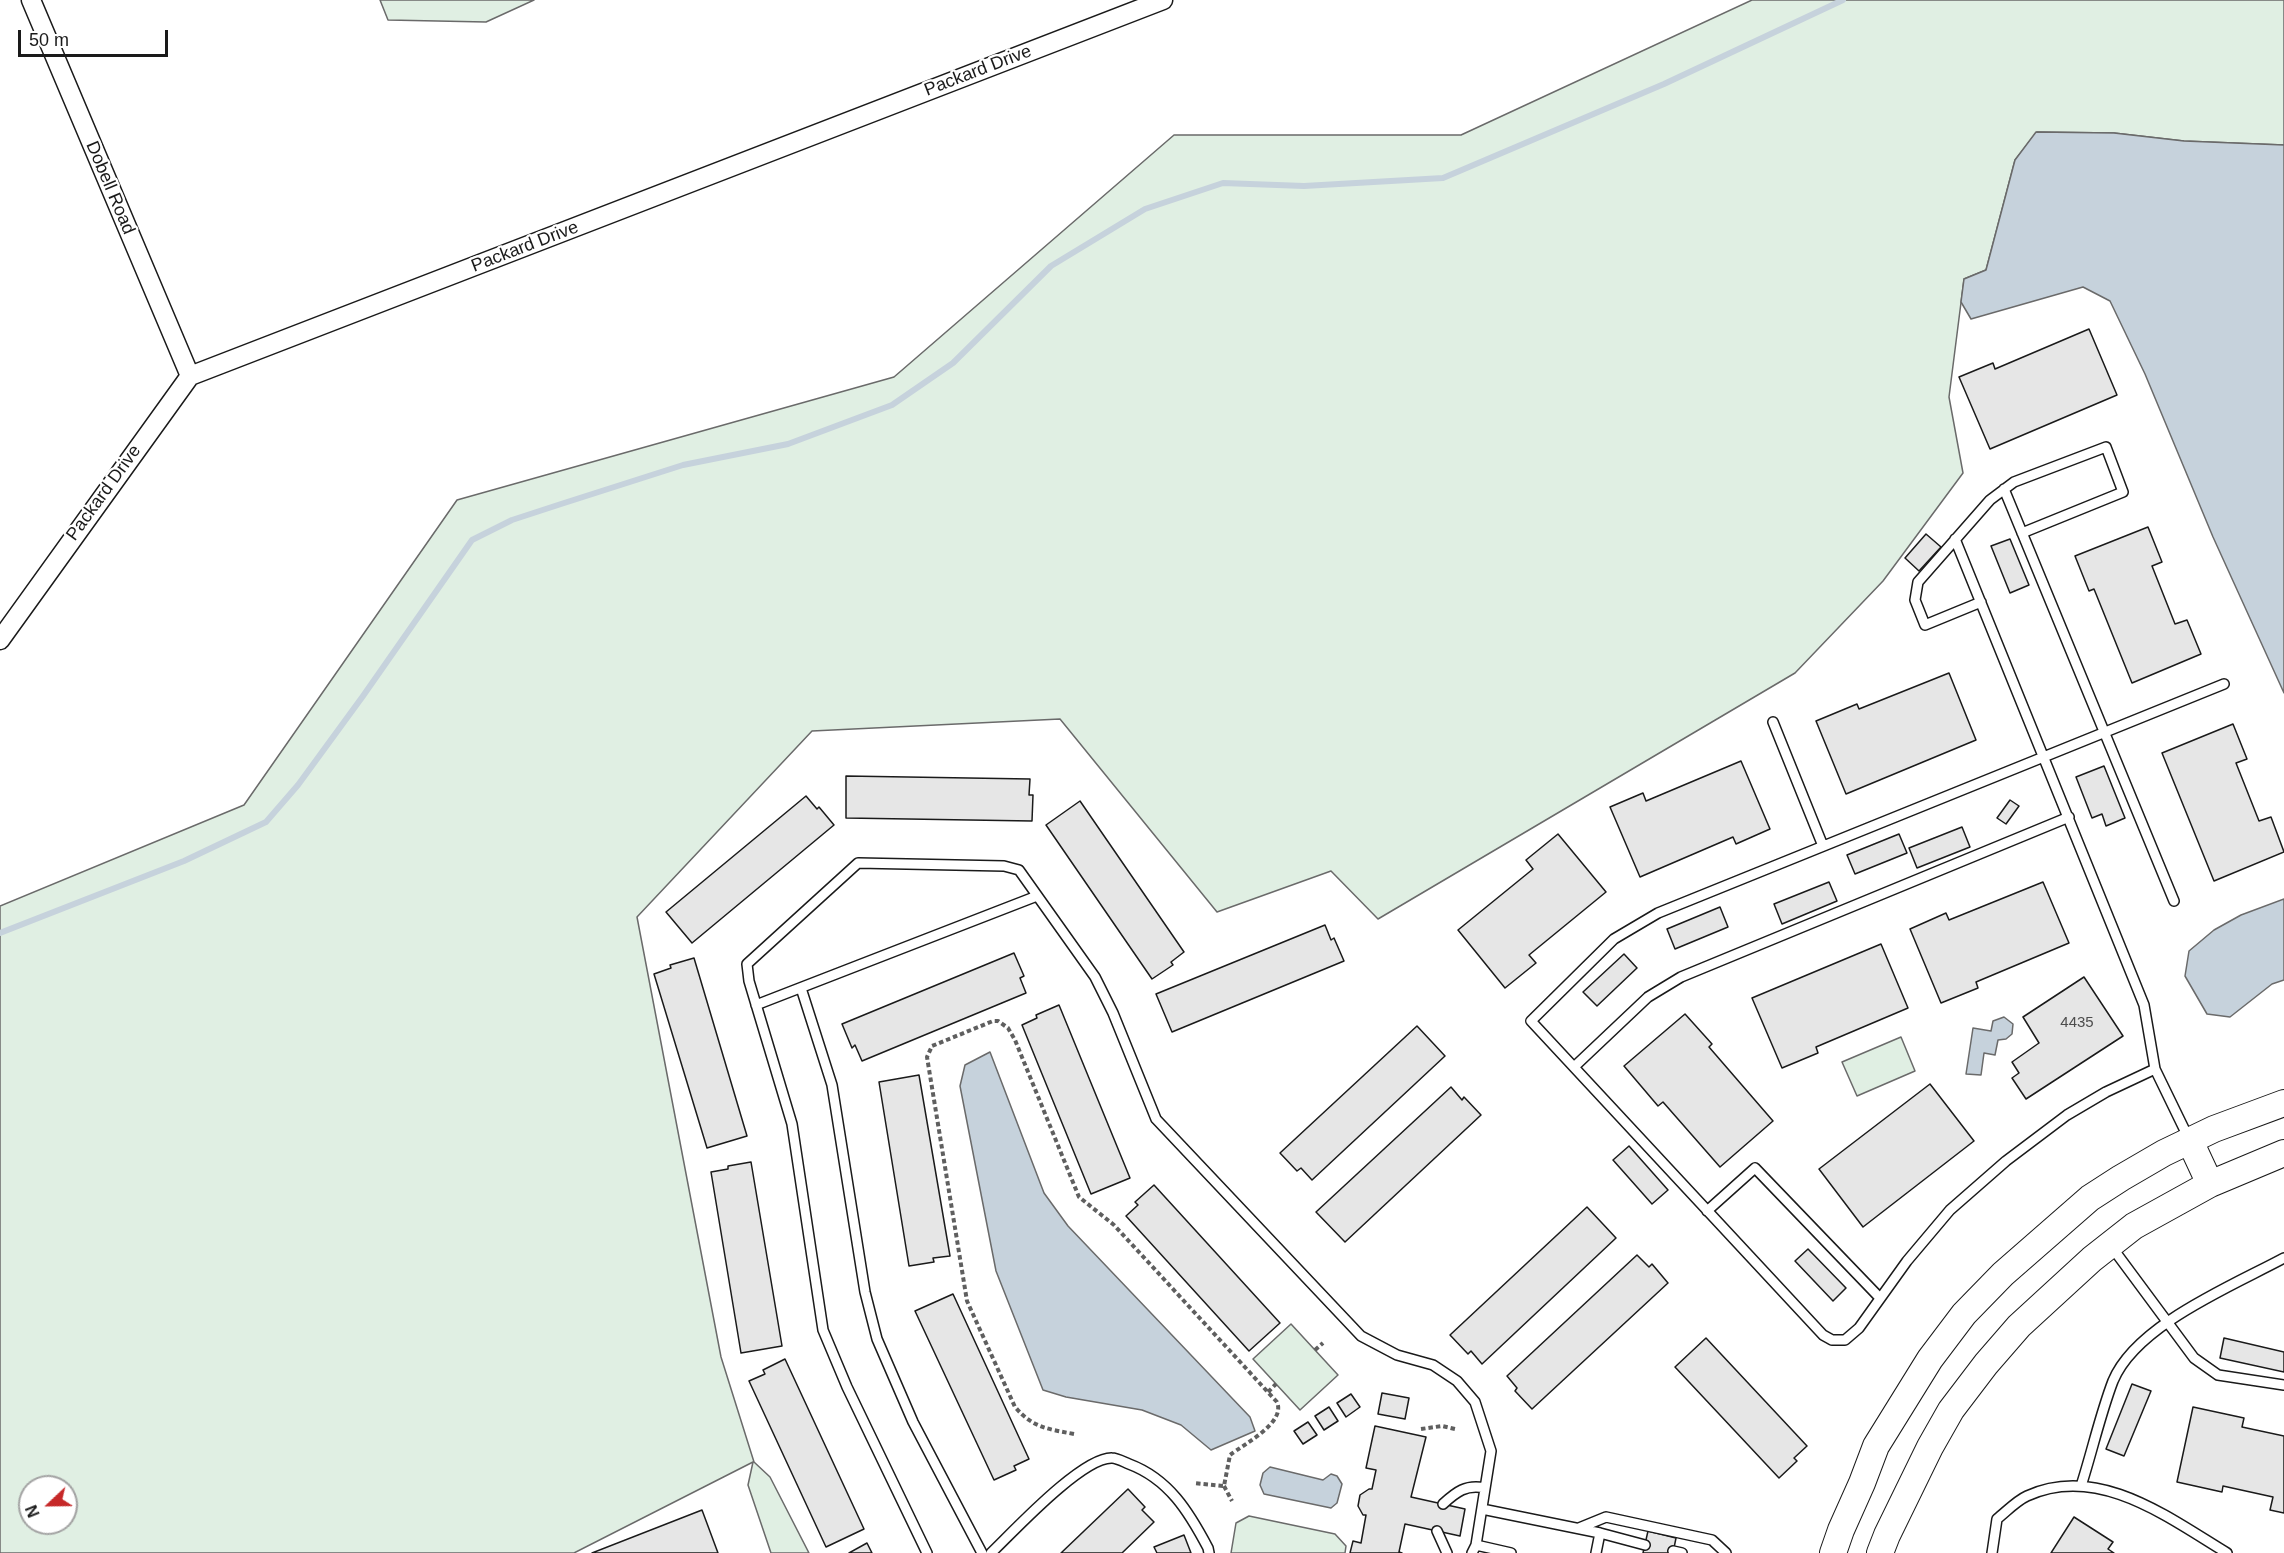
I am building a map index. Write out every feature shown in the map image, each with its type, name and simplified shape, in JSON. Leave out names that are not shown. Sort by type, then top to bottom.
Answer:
[{"type":"street","name":"Dobell Road","points":[[31,0],[190,376]]},
{"type":"street","name":"Packard Drive","points":[[0,640],[190,376],[1162,0]]},
{"type":"street","points":[[1833,1553],[1876,1446],[1930,1359],[1964,1314],[2036,1243],[2090,1198],[2164,1153],[2214,1129],[2284,1103]]},
{"type":"street","points":[[2190,1141],[2210,1184]]},
{"type":"street","points":[[1880,1553],[1930,1447],[1951,1410],[2019,1326],[2110,1244],[2134,1226],[2210,1184],[2284,1153]]},
{"type":"lane","points":[[1981,602],[1924,626],[1915,600],[1917,582],[1990,500],[2004,489],[2014,482],[2106,447],[2123,492],[2022,533]]},
{"type":"lane","points":[[2004,489],[2174,901]]},
{"type":"lane","points":[[1955,539],[2144,1005],[2155,1069],[2190,1141]]},
{"type":"lane","points":[[2155,1069],[2106,1092],[2067,1115],[2006,1161],[1950,1210],[1907,1261],[1859,1328],[1845,1340],[1832,1340],[1823,1335],[1531,1021],[1614,939],[1658,913],[2224,684]]},
{"type":"lane","points":[[1773,722],[1822,846]]},
{"type":"lane","points":[[1574,1067],[1648,997],[1682,976],[2068,817]]},
{"type":"lane","points":[[927,1553],[852,1398],[823,1330],[792,1124],[749,981],[747,964],[758,951],[858,863],[1004,866],[1019,870],[1095,977],[1113,1013],[1156,1119],[1361,1336],[1397,1355],[1433,1365],[1456,1381],[1475,1402],[1491,1450],[1474,1549],[1511,1553]]},
{"type":"lane","points":[[756,1005],[1037,896]]},
{"type":"lane","points":[[801,988],[832,1085],[866,1292],[877,1339],[913,1422],[981,1553]]},
{"type":"lane","points":[[1707,1210],[1755,1168],[1880,1298]]},
{"type":"lane","points":[[2110,1244],[2194,1358],[2218,1375],[2284,1385]]},
{"type":"lane","points":[[2081,1486],[2114,1380],[2132,1351],[2167,1321],[2284,1258]]},
{"type":"lane","points":[[991,1553],[1048,1497],[1091,1464],[1112,1457],[1140,1468],[1165,1485],[1187,1510],[1209,1553]]},
{"type":"lane","points":[[1443,1504],[1458,1491],[1473,1486],[1485,1488]]},
{"type":"lane","points":[[1992,1553],[1997,1519],[2019,1502],[2026,1497],[2057,1487],[2081,1486],[2099,1487],[2132,1498],[2228,1553]]},
{"type":"lane","points":[[1482,1509],[1578,1528],[1645,1545]]},
{"type":"lane","points":[[1578,1528],[1606,1517],[1712,1540],[1726,1553]]},
{"type":"lane","points":[[1437,1531],[1447,1553]]},
{"type":"lane","points":[[1596,1553],[1600,1533]]},
{"type":"path","points":[[1074,1434],[1036,1425],[1026,1420],[1015,1407],[967,1301],[927,1057],[932,1046],[993,1021],[998,1021],[1008,1028],[1015,1040],[1079,1197],[1114,1225],[1268,1392],[1279,1407],[1275,1421],[1230,1455],[1224,1486],[1232,1501]]},
{"type":"path","points":[[1315,1350],[1323,1343]]},
{"type":"path","points":[[1268,1392],[1276,1384]]},
{"type":"path","points":[[1420,1430],[1442,1425],[1455,1429]]},
{"type":"path","points":[[1194,1483],[1224,1486]]},
{"type":"green space","points":[[380,0],[534,0],[486,22],[388,20]]},
{"type":"green space","points":[[1752,0],[2284,0],[2284,145],[2184,141],[2114,133],[2037,132],[2015,160],[1986,270],[1964,279],[1949,397],[1963,473],[1883,581],[1795,673],[1378,919],[1331,871],[1217,912],[1060,719],[812,731],[637,917],[721,1357],[754,1462],[770,1477],[809,1553],[771,1553],[748,1485],[753,1462],[574,1553],[0,1553],[0,906],[244,805],[457,500],[894,377],[1174,135],[1461,135]]},
{"type":"green space","points":[[1901,1037],[1915,1071],[1857,1096],[1842,1062]]},
{"type":"green space","points":[[1291,1324],[1338,1375],[1300,1410],[1253,1359]]},
{"type":"green space","points":[[1249,1516],[1335,1534],[1346,1546],[1345,1553],[1231,1553],[1236,1523]]},
{"type":"shaded area","points":[[2036,132],[2114,133],[2184,141],[2284,145],[2284,693],[2213,537],[2145,374],[2110,301],[2083,287],[1971,319],[1961,302],[1964,279],[1986,270],[2015,160]]},
{"type":"shaded area","points":[[2284,899],[2284,980],[2272,984],[2230,1017],[2207,1014],[2185,976],[2189,951],[2214,930],[2241,915]]},
{"type":"shaded area","points":[[2004,1017],[2013,1024],[2012,1034],[2006,1039],[1998,1040],[1995,1055],[1984,1053],[1981,1075],[1966,1074],[1973,1028],[1991,1031],[1993,1021]]},
{"type":"shaded area","points":[[990,1052],[1044,1193],[1068,1226],[1250,1417],[1255,1431],[1211,1450],[1181,1425],[1142,1410],[1066,1397],[1043,1390],[996,1271],[960,1086],[965,1065]]},
{"type":"shaded area","points":[[1270,1467],[1323,1480],[1331,1474],[1337,1476],[1342,1484],[1337,1503],[1331,1508],[1264,1494],[1260,1485],[1263,1473]]},
{"type":"building","points":[[2089,329],[2117,395],[1990,449],[1959,377],[1993,363],[1995,369]]},
{"type":"building","points":[[2148,527],[2162,562],[2152,566],[2175,624],[2187,620],[2201,654],[2132,683],[2094,589],[2089,591],[2075,556]]},
{"type":"building","points":[[1926,534],[1941,547],[1919,571],[1905,558]]},
{"type":"building","points":[[2010,539],[2029,585],[2010,593],[1991,546]]},
{"type":"building","points":[[1949,673],[1976,740],[1846,794],[1816,721],[1857,704],[1859,709]]},
{"type":"building","points":[[2233,724],[2247,759],[2236,763],[2259,821],[2271,817],[2284,852],[2214,881],[2162,753]]},
{"type":"building","points":[[1741,761],[1770,829],[1736,844],[1733,837],[1640,877],[1610,807],[1643,793],[1646,801]]},
{"type":"building","points":[[2104,766],[2125,818],[2106,826],[2102,814],[2092,818],[2076,777]]},
{"type":"building","points":[[846,776],[1030,779],[1029,795],[1033,795],[1032,821],[846,818]]},
{"type":"building","points":[[806,796],[834,825],[692,943],[666,912]]},
{"type":"building","points":[[2010,800],[2019,806],[2006,824],[1997,818]]},
{"type":"building","points":[[1080,801],[1184,952],[1171,962],[1173,965],[1152,979],[1046,825]]},
{"type":"building","points":[[1962,827],[1970,847],[1917,868],[1909,848]]},
{"type":"building","points":[[1558,834],[1606,892],[1529,955],[1536,963],[1505,988],[1458,930],[1533,869],[1526,860]]},
{"type":"building","points":[[1899,834],[1907,853],[1855,874],[1847,855]]},
{"type":"building","points":[[1829,882],[1837,901],[1782,924],[1774,904]]},
{"type":"building","points":[[2043,882],[2069,943],[1976,982],[1978,988],[1941,1003],[1910,929],[1946,913],[1949,920]]},
{"type":"building","points":[[1720,907],[1728,927],[1675,949],[1667,929]]},
{"type":"building","points":[[1325,925],[1331,940],[1334,938],[1344,961],[1172,1032],[1156,994]]},
{"type":"building","points":[[1881,944],[1908,1008],[1816,1047],[1818,1053],[1782,1068],[1752,998]]},
{"type":"building","points":[[1014,953],[1024,976],[1020,978],[1026,993],[862,1061],[855,1045],[852,1048],[842,1024]]},
{"type":"building","points":[[1624,954],[1637,968],[1597,1006],[1583,992]]},
{"type":"building","points":[[694,958],[747,1136],[707,1148],[654,974],[671,968],[670,965]]},
{"type":"building","points":[[2084,977],[2123,1036],[2026,1099],[2012,1078],[2019,1073],[2012,1062],[2039,1043],[2023,1017]]},
{"type":"building","points":[[1059,1005],[1130,1178],[1091,1194],[1022,1025],[1037,1018],[1036,1015]]},
{"type":"building","points":[[1685,1014],[1712,1044],[1709,1047],[1773,1121],[1720,1167],[1663,1102],[1658,1106],[1624,1066]]},
{"type":"building","points":[[1417,1026],[1445,1056],[1312,1180],[1301,1168],[1297,1171],[1280,1153]]},
{"type":"building","points":[[919,1075],[950,1256],[933,1258],[934,1262],[909,1266],[879,1082]]},
{"type":"building","points":[[1930,1084],[1974,1141],[1863,1227],[1819,1169]]},
{"type":"building","points":[[1451,1087],[1462,1100],[1464,1097],[1481,1115],[1345,1242],[1316,1212]]},
{"type":"building","points":[[1629,1146],[1668,1190],[1652,1204],[1613,1160]]},
{"type":"building","points":[[751,1162],[782,1346],[741,1353],[711,1172]]},
{"type":"building","points":[[1154,1185],[1280,1323],[1249,1351],[1126,1216],[1138,1205],[1135,1202]]},
{"type":"building","points":[[1587,1207],[1616,1238],[1482,1364],[1471,1351],[1468,1354],[1450,1335]]},
{"type":"building","points":[[1808,1249],[1846,1288],[1833,1301],[1795,1261]]},
{"type":"building","points":[[1637,1255],[1649,1267],[1652,1264],[1668,1283],[1532,1409],[1515,1391],[1517,1388],[1507,1376]]},
{"type":"building","points":[[953,1294],[1029,1459],[1014,1466],[1016,1470],[994,1480],[915,1311]]},
{"type":"building","points":[[1706,1338],[1807,1446],[1794,1458],[1797,1461],[1779,1478],[1675,1367]]},
{"type":"building","points":[[2224,1338],[2284,1352],[2284,1372],[2220,1358]]},
{"type":"building","points":[[785,1359],[864,1529],[826,1547],[749,1381],[765,1374],[763,1370]]},
{"type":"building","points":[[2132,1384],[2151,1391],[2124,1456],[2106,1449]]},
{"type":"building","points":[[1382,1393],[1409,1398],[1405,1419],[1378,1414]]},
{"type":"building","points":[[1351,1394],[1360,1407],[1346,1417],[1337,1403]]},
{"type":"building","points":[[1329,1407],[1338,1421],[1324,1430],[1315,1416]]},
{"type":"building","points":[[2193,1407],[2244,1418],[2242,1427],[2284,1436],[2284,1513],[2270,1510],[2273,1497],[2223,1486],[2222,1492],[2177,1482]]},
{"type":"building","points":[[1308,1422],[1317,1435],[1303,1444],[1294,1431]]},
{"type":"building","points":[[1375,1426],[1426,1437],[1411,1497],[1465,1509],[1460,1536],[1405,1524],[1399,1552],[1402,1553],[1350,1553],[1353,1541],[1361,1543],[1366,1515],[1363,1515],[1358,1506],[1360,1495],[1372,1489],[1376,1470],[1366,1468]]},
{"type":"building","points":[[1128,1489],[1145,1507],[1142,1510],[1154,1522],[1122,1553],[1061,1553]]},
{"type":"building","points":[[702,1510],[718,1553],[592,1553]]},
{"type":"building","points":[[2074,1517],[2113,1542],[2108,1549],[2114,1553],[2051,1553]]},
{"type":"building","points":[[1648,1531],[1676,1538],[1673,1553],[1643,1553]]},
{"type":"building","points":[[1184,1535],[1191,1553],[1157,1553],[1154,1547]]},
{"type":"building","points":[[867,1543],[872,1553],[849,1553]]},
{"type":"waterway","points":[[0,933],[184,861],[266,822],[298,785],[472,540],[512,520],[561,504],[683,465],[788,444],[892,405],[953,363],[1051,266],[1145,209],[1223,183],[1304,186],[1443,178],[1664,84],[1843,0]]}]
